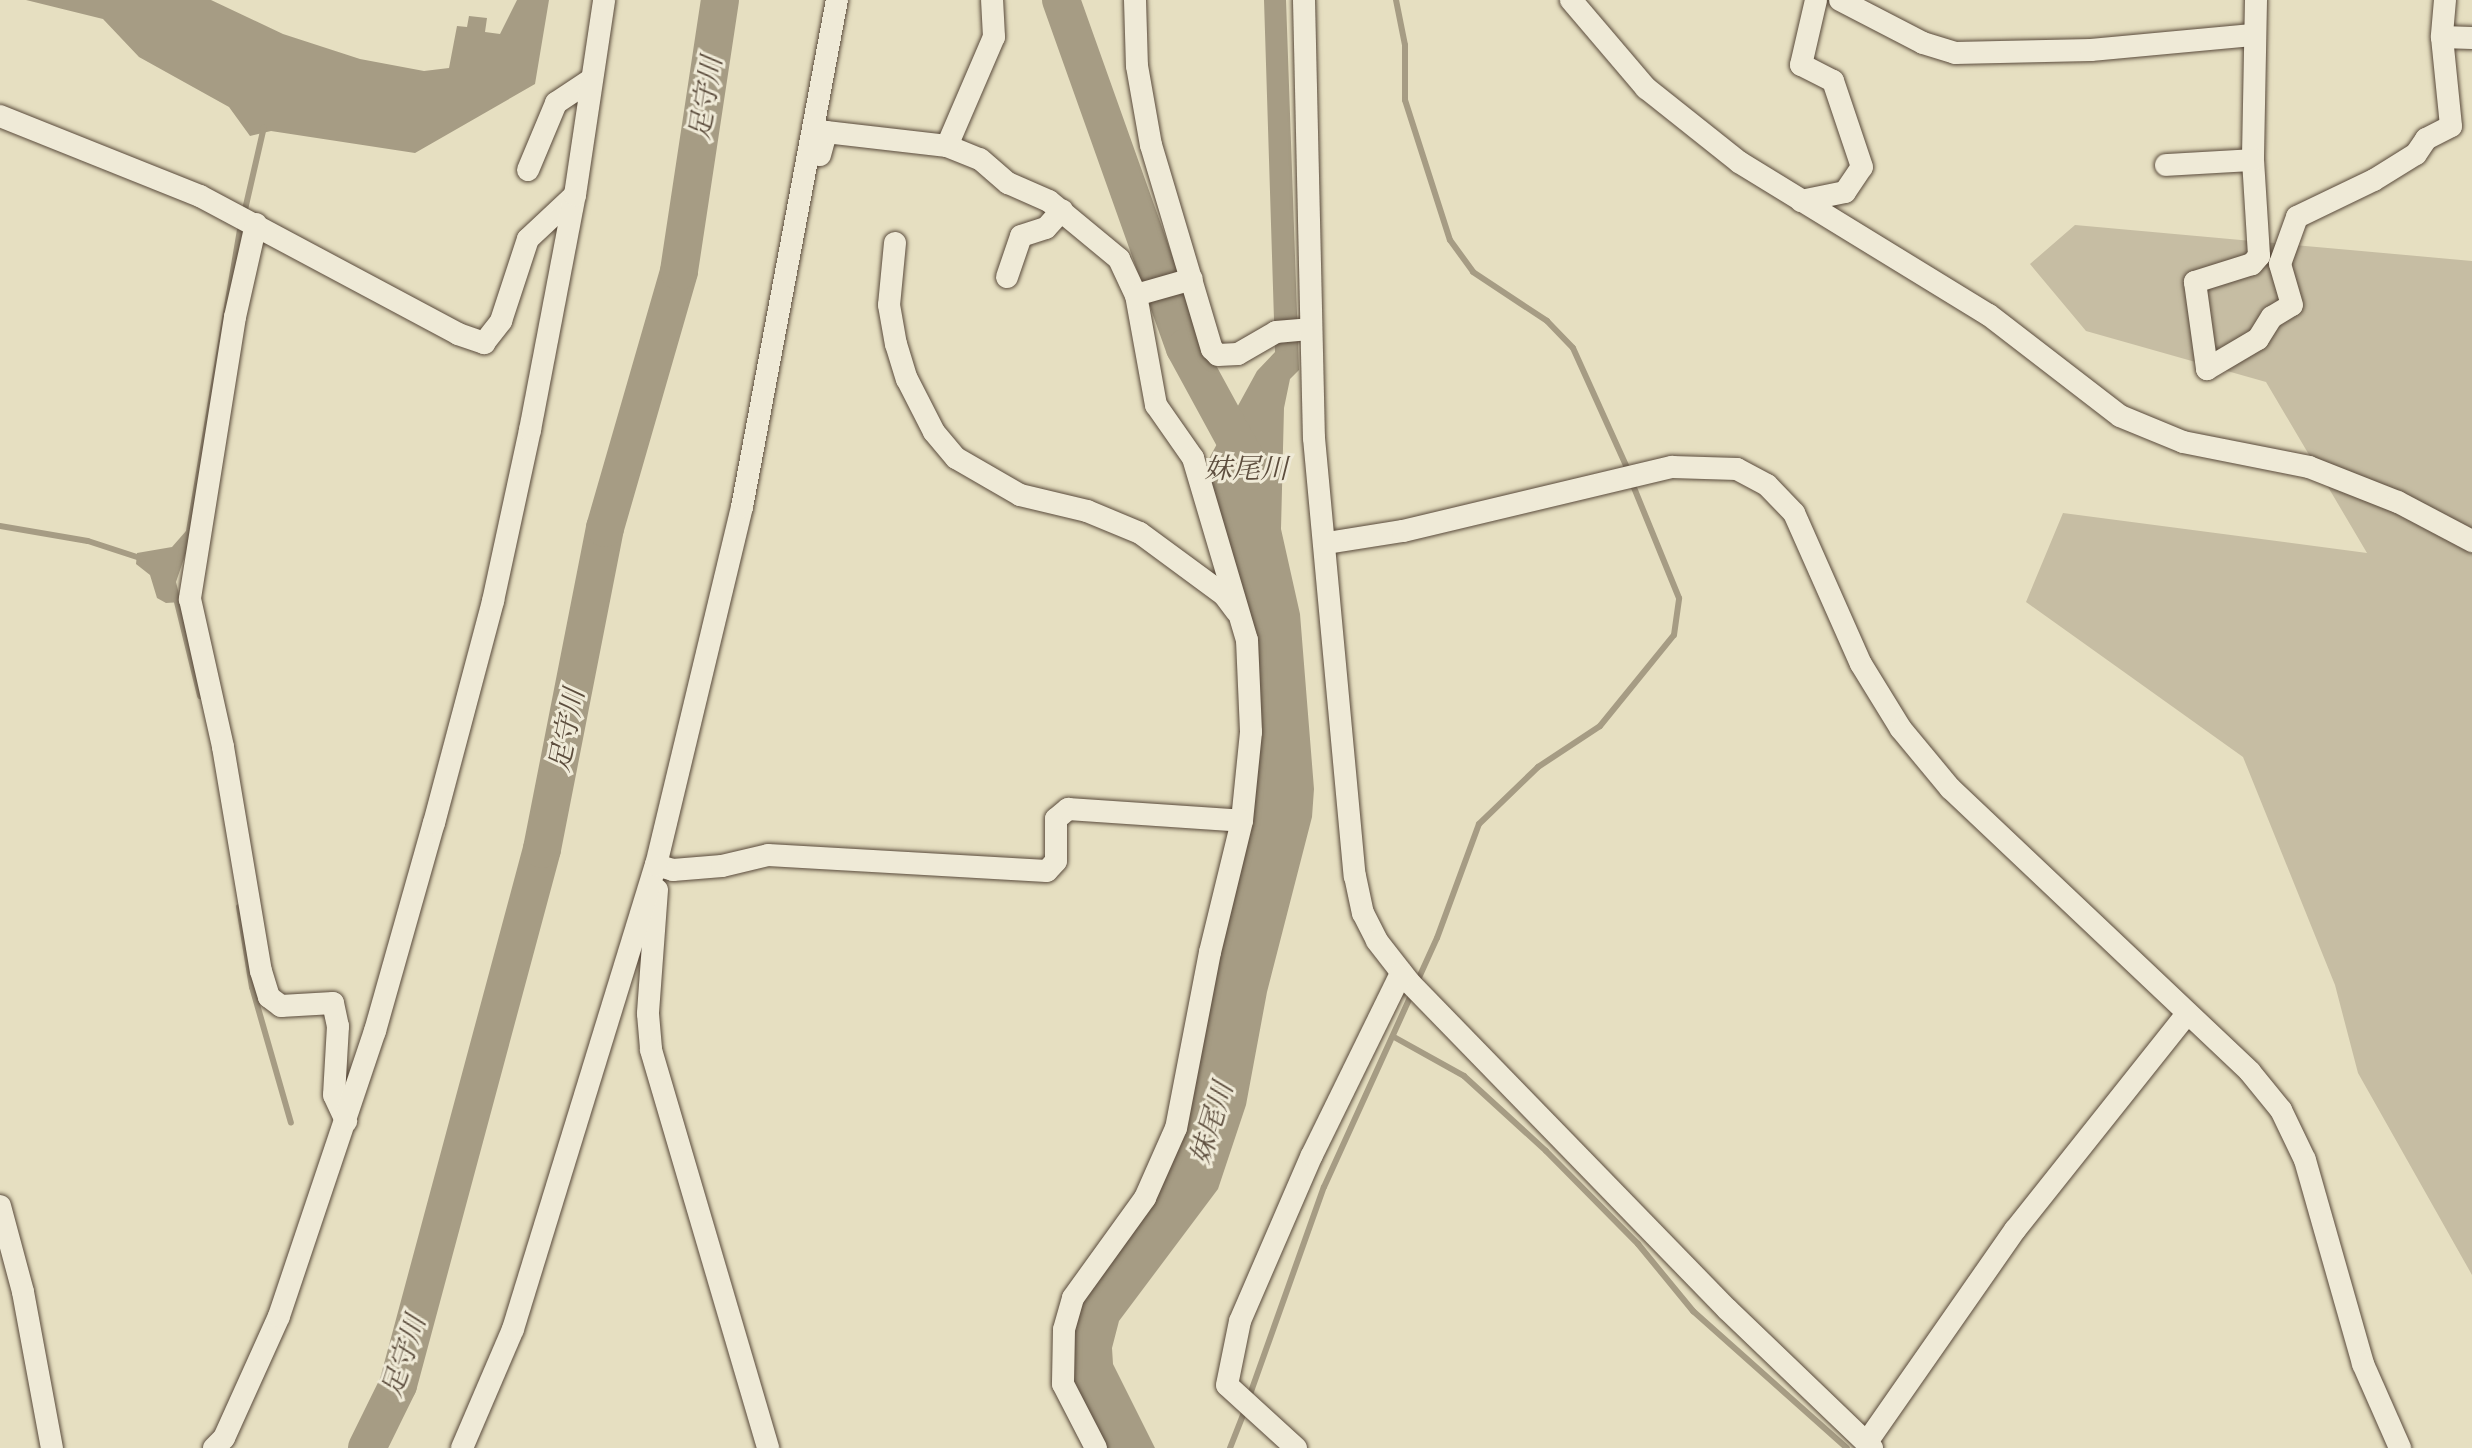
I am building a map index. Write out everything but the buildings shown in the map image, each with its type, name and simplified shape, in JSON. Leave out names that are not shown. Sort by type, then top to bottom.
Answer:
[{"type":"street","points":[[214,1448],[224,1438],[279,1316],[346,1121],[405,927],[493,601],[575,195],[604,0]]},
{"type":"street","points":[[462,1448],[513,1329],[656,865],[742,507],[837,0]]},
{"type":"street","points":[[947,146],[994,37],[992,0]]},
{"type":"street","points":[[1135,0],[1137,66],[1151,145],[1188,280],[1218,355],[1238,354],[1293,330]]},
{"type":"street","points":[[1304,0],[1293,330],[1327,543],[1355,876],[1363,913],[1411,983],[1727,1309],[1870,1445],[2015,1230],[2186,1015]]},
{"type":"street","points":[[1571,0],[1646,88],[1739,162],[1989,315],[2098,400],[2150,431],[2309,467],[2398,502],[2472,541]]},
{"type":"street","points":[[1801,201],[1845,192],[1862,167],[1833,81],[1801,65],[1816,0]]},
{"type":"street","points":[[1840,0],[1923,43],[1955,53],[2091,50],[2252,35]]},
{"type":"street","points":[[2256,0],[2252,35],[2253,160],[2259,256],[2252,264],[2195,282],[2207,369],[2258,339],[2272,317],[2292,305],[2280,264],[2297,217],[2374,180],[2451,126],[2442,37],[2445,0]]},
{"type":"street","points":[[2442,37],[2472,38]]},
{"type":"street","points":[[528,170],[556,103],[592,79]]},
{"type":"street","points":[[0,116],[247,219],[458,334],[484,343],[501,321],[528,239],[575,195]]},
{"type":"street","points":[[801,204],[812,184],[826,132],[947,146],[966,152],[1008,183],[1062,210],[1119,259],[1140,294],[1150,385],[1156,405],[1193,458],[1241,619],[1251,732],[1242,821],[1210,952],[1176,1128],[1145,1198],[1073,1298],[1064,1330],[1063,1384],[1096,1448]]},
{"type":"street","points":[[2166,165],[2253,160]]},
{"type":"street","points":[[1007,277],[1021,236],[1046,228],[1062,210]]},
{"type":"street","points":[[247,219],[235,317],[190,599],[223,747],[261,971],[269,997],[281,1006],[333,1003],[338,1026],[334,1095],[346,1121]]},
{"type":"street","points":[[895,243],[889,305],[896,344],[907,379],[934,432],[956,458],[1020,495],[1087,511],[1140,533],[1224,595],[1241,619]]},
{"type":"street","points":[[1140,294],[1188,280]]},
{"type":"street","points":[[1327,543],[1403,531],[1672,467],[1737,469],[1767,485],[1794,513],[1861,664],[1901,729],[1950,788],[2186,1015],[2250,1072],[2281,1110],[2305,1160],[2363,1364],[2400,1448]]},
{"type":"street","points":[[656,865],[673,870],[768,855],[1047,871],[1056,861],[1056,819],[1068,809],[1242,821]]},
{"type":"street","points":[[656,865],[651,1050],[768,1448]]},
{"type":"street","points":[[1296,1448],[1227,1385],[1240,1321],[1312,1155],[1411,983]]},
{"type":"street","points":[[0,1206],[23,1292],[52,1448]]},
{"type":"shaded area","points":[[2075,225],[2472,261],[2472,1275],[2358,1073],[2335,985],[2243,757],[2026,602],[2063,513],[2367,553],[2266,382],[2086,331],[2030,264]]},
{"type":"water","points":[[26,0],[211,0],[283,34],[360,59],[424,71],[449,68],[457,26],[467,27],[469,16],[487,18],[485,32],[500,34],[517,0],[549,0],[535,84],[415,153],[271,131],[250,136],[229,107],[139,57],[103,19]]},
{"type":"water","name":"妹尾川","points":[[1264,0],[1286,0],[1299,370],[1290,379],[1284,408],[1281,529],[1300,614],[1314,789],[1312,817],[1267,992],[1246,1105],[1218,1189],[1119,1321],[1112,1348],[1113,1364],[1155,1448],[1102,1448],[1074,1395],[1067,1346],[1080,1297],[1146,1208],[1256,748],[1206,464],[1257,371],[1275,352]]},
{"type":"water","points":[[186,531],[193,532],[176,582],[181,602],[166,603],[157,598],[150,575],[136,564],[137,553],[172,547]]},
{"type":"waterway","name":"足守川","points":[[367,1448],[398,1385],[542,849],[605,528],[679,271],[720,0]]},
{"type":"waterway","points":[[1061,0],[1185,348],[1252,471]]},
{"type":"waterway","points":[[1396,0],[1405,45],[1405,100],[1450,240],[1473,272],[1547,321],[1573,348],[1629,472]]},
{"type":"waterway","points":[[244,214],[264,127]]},
{"type":"waterway","points":[[188,537],[241,225]]},
{"type":"waterway","points":[[1248,1400],[1324,1187],[1437,938],[1479,824],[1538,767],[1600,726],[1674,635],[1679,598],[1632,483]]},
{"type":"waterway","points":[[0,526],[88,541],[143,559]]},
{"type":"waterway","points":[[176,598],[200,696]]},
{"type":"waterway","points":[[239,907],[252,987],[291,1123]]},
{"type":"waterway","points":[[1394,1037],[1464,1076],[1546,1151],[1638,1244],[1693,1311],[1847,1448]]},
{"type":"waterway","points":[[1230,1448],[1245,1410]]}]
